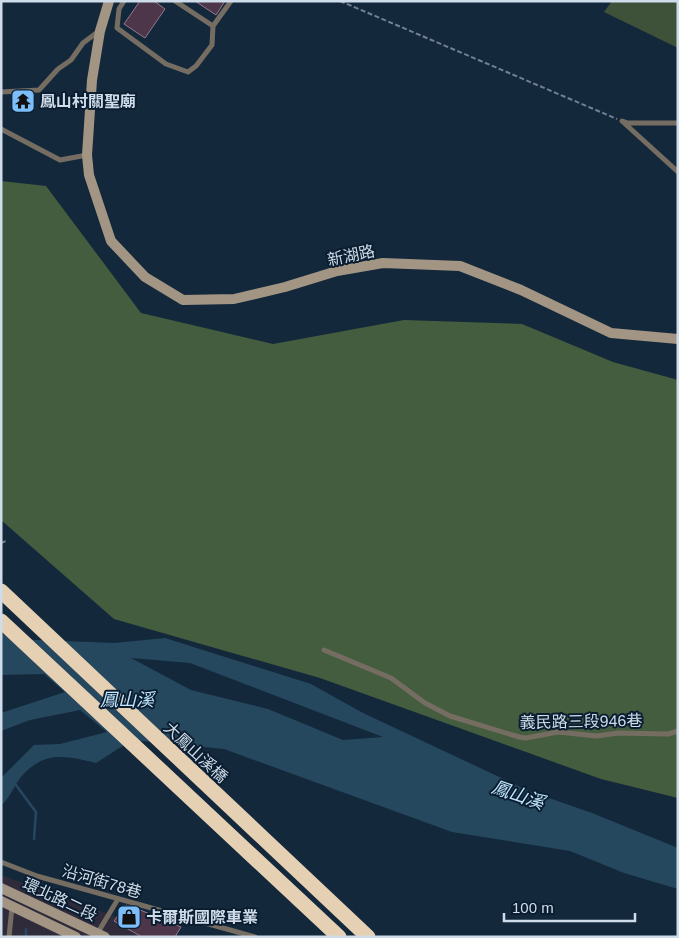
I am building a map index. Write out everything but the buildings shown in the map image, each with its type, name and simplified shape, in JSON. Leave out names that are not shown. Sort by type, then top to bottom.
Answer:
[{"type":"highway","name":"大鳳山溪橋","points":[[1,592],[368,937]]},
{"type":"highway","points":[[1,621],[339,937]]},
{"type":"main road","name":"新湖路","points":[[109,1],[100,31],[92,80],[87,155],[89,175],[112,241],[146,277],[183,300],[234,299],[285,288],[338,271],[383,263],[460,266],[521,290],[611,333],[678,339]]},
{"type":"main road","name":"環北路二段","points":[[1,888],[99,935]]},
{"type":"main road","name":"環北路二段","points":[[1,901],[76,937]]},
{"type":"lane","points":[[124,1],[119,9],[117,28],[166,64],[188,72],[196,66],[212,46],[213,26],[231,1]]},
{"type":"lane","points":[[175,1],[213,26]]},
{"type":"lane","points":[[1,92],[39,90],[58,69],[72,60],[83,43],[100,31]]},
{"type":"lane","points":[[622,121],[628,123],[676,125]]},
{"type":"lane","points":[[622,121],[678,172]]},
{"type":"lane","points":[[1,129],[60,160],[87,155]]},
{"type":"lane","name":"義民路三段946巷","points":[[324,650],[392,678],[425,703],[450,716],[519,737],[526,738],[558,732],[597,736],[618,733],[668,734],[678,731]]},
{"type":"lane","name":"沿河街78巷","points":[[1,862],[37,876],[255,937]]},
{"type":"lane","points":[[99,935],[118,899]]},
{"type":"lane","points":[[9,937],[12,906]]},
{"type":"path","points":[[340,1],[622,121]]},
{"type":"path","points":[[1,543],[6,541]]},
{"type":"shaded area","points":[[1,875],[172,937],[1,937]]},
{"type":"green space","points":[[612,1],[678,1],[678,48],[604,12]]},
{"type":"green space","points":[[1,181],[46,186],[141,313],[273,344],[404,320],[522,324],[613,362],[678,380],[678,798],[601,779],[320,678],[114,619],[1,520]]},
{"type":"water","name":"鳳山溪","points":[[1,633],[11,639],[115,643],[165,638],[311,684],[363,713],[529,791],[592,813],[678,848],[678,889],[624,873],[570,851],[452,832],[224,749],[132,740],[96,763],[65,757],[47,759],[38,762],[21,777],[1,805],[1,778],[34,745],[60,744],[107,732],[80,710],[30,720],[1,731],[1,713],[65,692],[44,674],[1,675]],"holes":[[[131,658],[190,663],[383,737],[343,740],[268,709],[191,690]]]},
{"type":"waterway","points":[[16,785],[36,812],[34,839]]},
{"type":"waterway","points":[[26,929],[26,937]]},
{"type":"place","name":"鳳山村關聖廟","points":[[23,101]]},
{"type":"place","name":"卡爾斯國際車業","points":[[129,917]]}]
